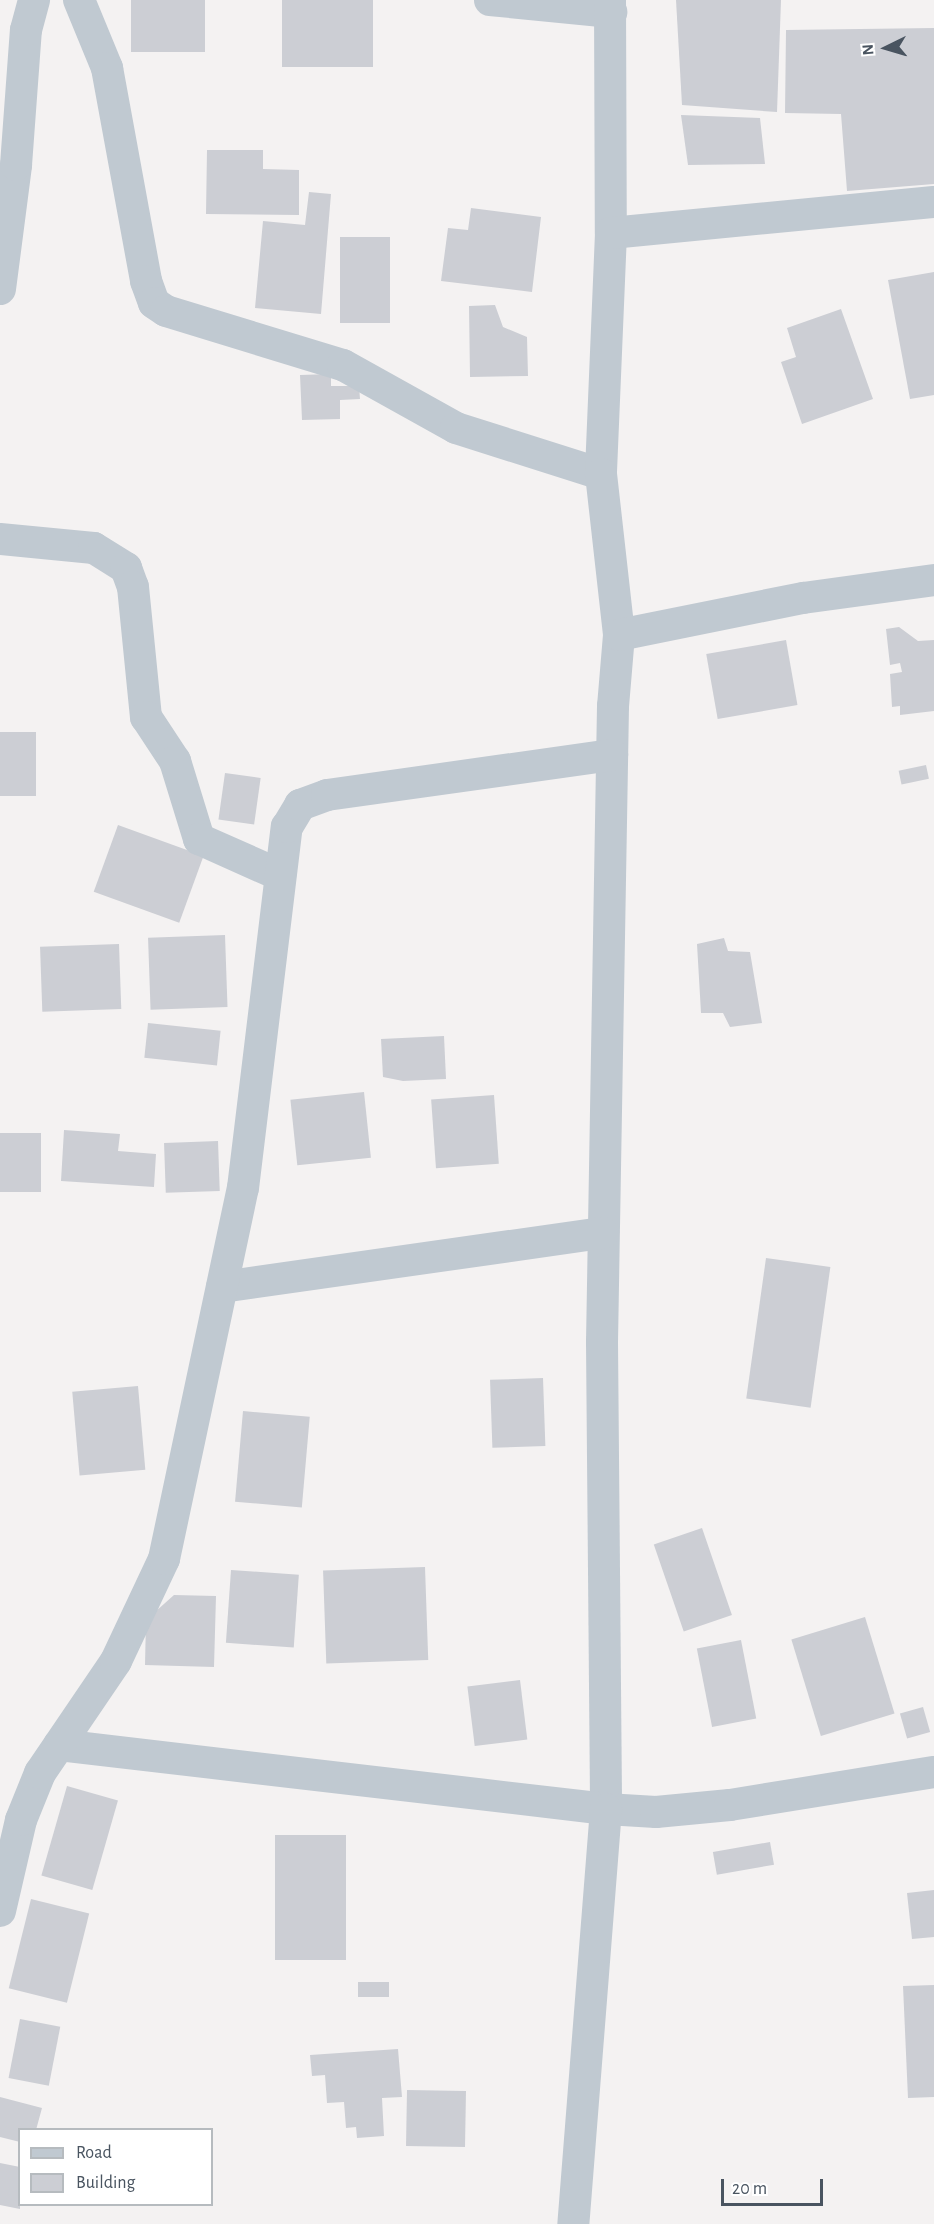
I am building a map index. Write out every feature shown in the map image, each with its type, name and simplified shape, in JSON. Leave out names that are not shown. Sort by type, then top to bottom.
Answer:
[{"type":"street","points":[[0,289],[16,165],[10,80],[34,0]]},
{"type":"street","points":[[79,0],[107,68],[146,281],[154,303],[166,311],[343,365],[456,428],[601,474]]},
{"type":"street","points":[[490,0],[610,6],[611,233],[601,474],[619,635],[612,755],[603,1233],[606,1809],[573,2224]]},
{"type":"street","points":[[611,233],[934,202]]},
{"type":"street","points":[[0,539],[94,548],[126,568],[133,587],[146,717],[175,761],[200,839],[280,875]]},
{"type":"street","points":[[619,635],[803,598],[934,580]]},
{"type":"street","points":[[0,1911],[21,1820],[40,1773],[116,1661],[164,1560],[243,1188],[287,827],[300,805],[327,795],[612,755]]},
{"type":"street","points":[[222,1287],[603,1233]]},
{"type":"street","points":[[59,1745],[606,1809],[656,1812],[730,1805],[934,1772]]},
{"type":"building","points":[[131,0],[205,0],[205,52],[131,52]]},
{"type":"building","points":[[282,0],[373,0],[373,67],[282,67]]},
{"type":"building","points":[[676,0],[781,0],[777,112],[682,105]]},
{"type":"building","points":[[934,28],[934,184],[847,191],[841,114],[785,113],[786,30]]},
{"type":"building","points":[[681,115],[760,118],[765,164],[688,165]]},
{"type":"building","points":[[207,150],[263,150],[263,169],[299,170],[299,215],[206,214]]},
{"type":"building","points":[[309,192],[331,194],[321,314],[255,308],[263,221],[305,225]]},
{"type":"building","points":[[471,208],[541,217],[532,292],[441,281],[448,228],[468,230]]},
{"type":"building","points":[[340,237],[390,237],[390,323],[340,323]]},
{"type":"building","points":[[934,272],[934,395],[910,399],[888,280]]},
{"type":"building","points":[[495,305],[503,327],[527,337],[528,376],[470,377],[469,306]]},
{"type":"building","points":[[841,309],[873,399],[802,424],[781,362],[796,357],[787,328]]},
{"type":"building","points":[[331,374],[331,386],[359,386],[360,399],[340,400],[340,419],[302,420],[300,375]]},
{"type":"building","points":[[899,627],[918,641],[934,640],[934,711],[900,715],[900,706],[892,707],[890,674],[902,672],[900,663],[890,665],[886,629]]},
{"type":"building","points":[[786,640],[797,705],[718,719],[706,654]]},
{"type":"building","points":[[0,732],[36,732],[36,796],[0,796]]},
{"type":"building","points":[[926,765],[929,779],[902,785],[899,771]]},
{"type":"building","points":[[225,773],[261,778],[254,825],[218,820]]},
{"type":"building","points":[[118,825],[204,856],[179,923],[94,892]]},
{"type":"building","points":[[225,935],[228,1007],[151,1010],[148,938]]},
{"type":"building","points":[[724,938],[728,951],[750,952],[762,1023],[730,1027],[723,1013],[701,1013],[697,944]]},
{"type":"building","points":[[119,944],[121,1009],[42,1012],[40,947]]},
{"type":"building","points":[[148,1023],[221,1031],[217,1065],[144,1058]]},
{"type":"building","points":[[444,1036],[446,1079],[403,1081],[383,1077],[381,1039]]},
{"type":"building","points":[[364,1092],[371,1158],[297,1165],[290,1100]]},
{"type":"building","points":[[494,1095],[499,1164],[436,1168],[431,1099]]},
{"type":"building","points":[[64,1130],[120,1134],[118,1151],[156,1154],[154,1187],[61,1181]]},
{"type":"building","points":[[0,1133],[41,1133],[41,1192],[0,1192]]},
{"type":"building","points":[[218,1141],[220,1191],[166,1193],[164,1143]]},
{"type":"building","points":[[766,1258],[830,1267],[811,1408],[746,1399]]},
{"type":"building","points":[[543,1378],[545,1446],[492,1448],[490,1380]]},
{"type":"building","points":[[138,1386],[145,1470],[80,1475],[72,1392]]},
{"type":"building","points":[[243,1411],[310,1417],[302,1507],[235,1502]]},
{"type":"building","points":[[702,1528],[732,1615],[684,1632],[654,1545]]},
{"type":"building","points":[[425,1567],[428,1660],[326,1664],[323,1571]]},
{"type":"building","points":[[231,1570],[299,1575],[294,1648],[226,1643]]},
{"type":"building","points":[[174,1595],[216,1596],[214,1667],[145,1665],[146,1620]]},
{"type":"building","points":[[865,1617],[895,1714],[821,1736],[791,1640]]},
{"type":"building","points":[[741,1640],[756,1719],[712,1727],[697,1649]]},
{"type":"building","points":[[520,1680],[527,1740],[475,1746],[467,1686]]},
{"type":"building","points":[[923,1707],[930,1732],[907,1739],[900,1714]]},
{"type":"building","points":[[67,1786],[118,1801],[92,1890],[41,1875]]},
{"type":"building","points":[[275,1835],[346,1835],[346,1960],[275,1960]]},
{"type":"building","points":[[770,1842],[774,1865],[717,1875],[713,1852]]},
{"type":"building","points":[[934,1890],[934,1937],[912,1939],[907,1893]]},
{"type":"building","points":[[31,1899],[89,1914],[67,2003],[9,1988]]},
{"type":"building","points":[[358,1982],[389,1982],[389,1997],[358,1997]]},
{"type":"building","points":[[934,1985],[934,2097],[908,2098],[903,1986]]},
{"type":"building","points":[[20,2019],[60,2027],[49,2086],[9,2078]]},
{"type":"building","points":[[398,2049],[402,2097],[382,2098],[384,2136],[357,2138],[356,2127],[346,2128],[344,2102],[327,2103],[325,2075],[312,2076],[310,2055]]},
{"type":"building","points":[[407,2090],[466,2091],[465,2147],[406,2146]]},
{"type":"building","points":[[0,2097],[42,2108],[37,2128],[18,2128],[18,2142],[0,2137]]},
{"type":"building","points":[[0,2163],[18,2167],[18,2206],[20,2209],[0,2205]]}]
